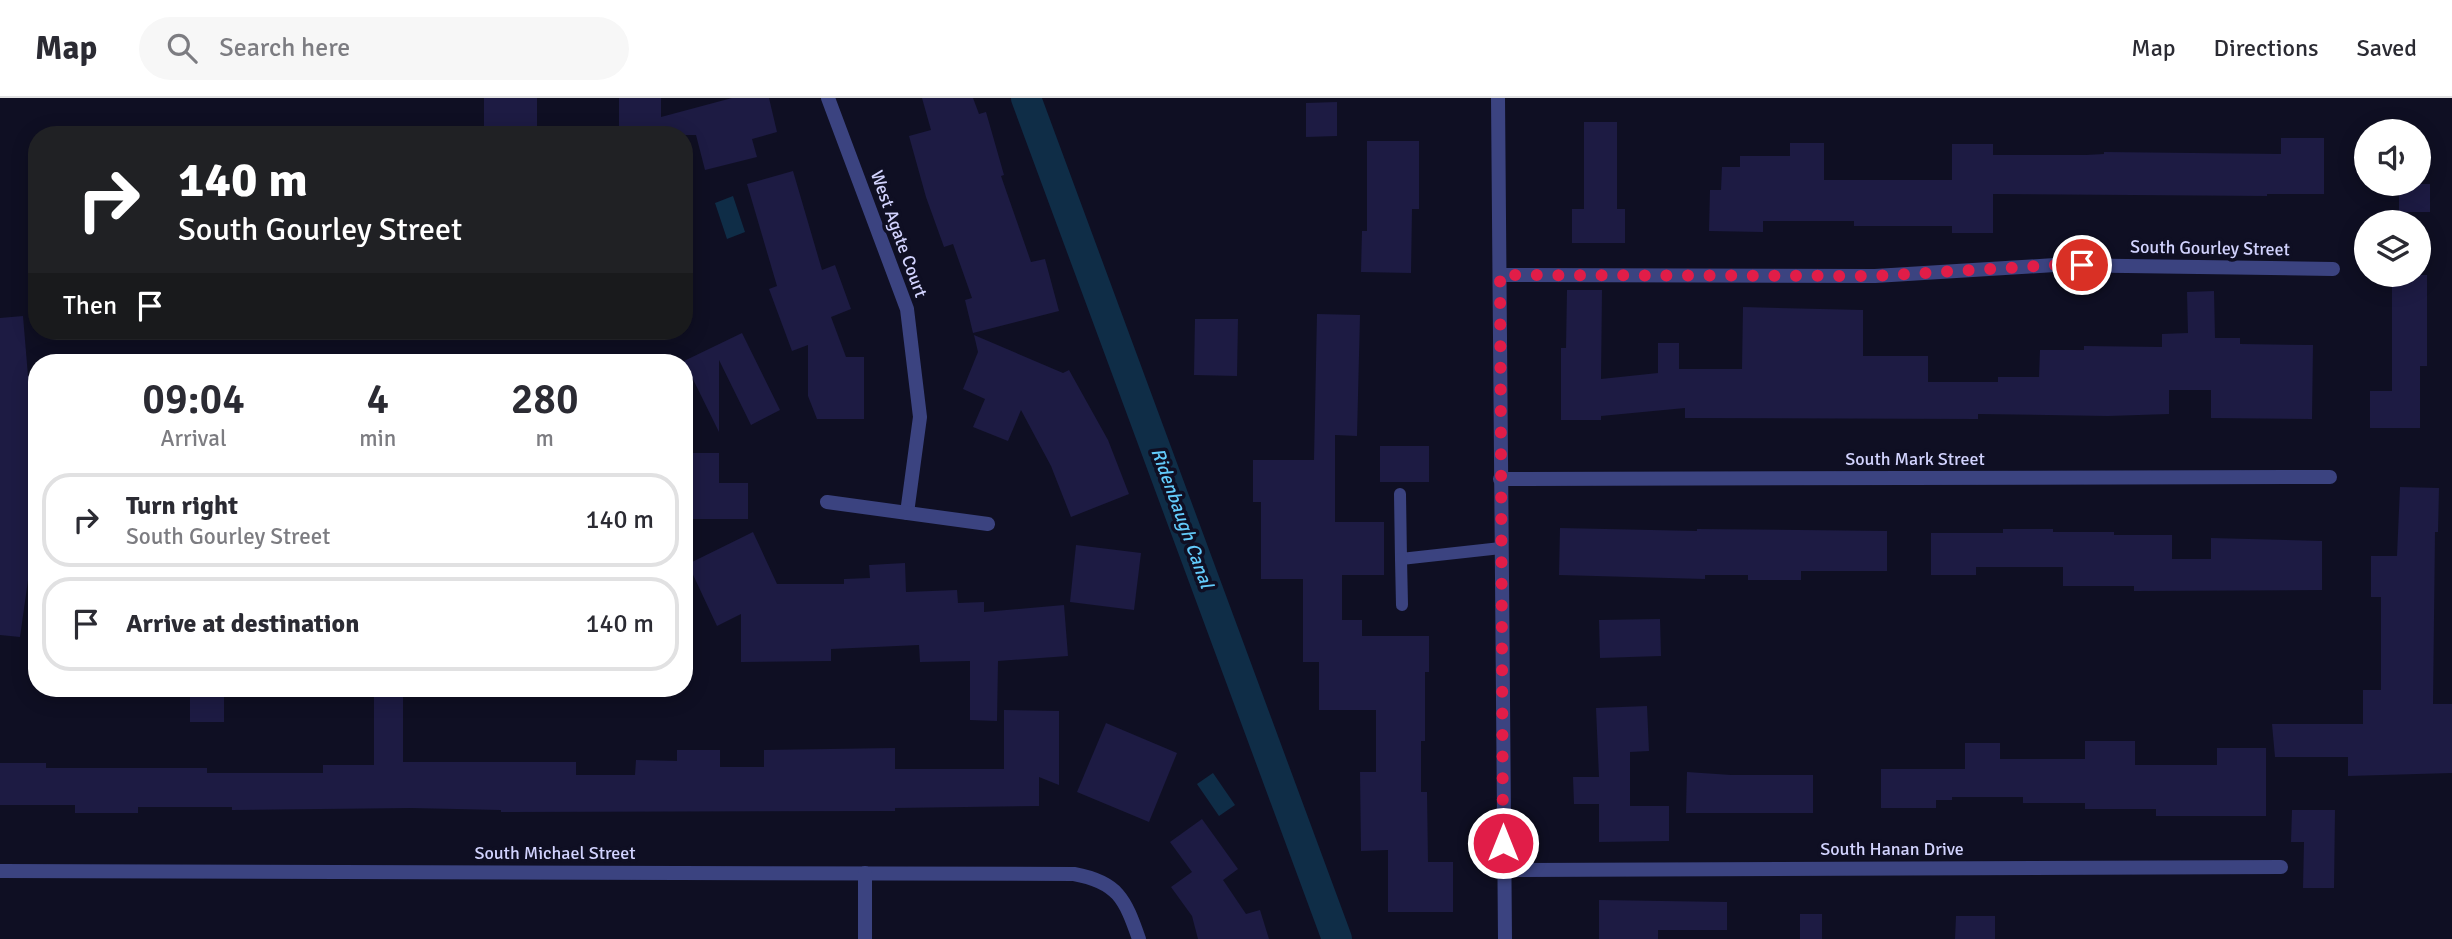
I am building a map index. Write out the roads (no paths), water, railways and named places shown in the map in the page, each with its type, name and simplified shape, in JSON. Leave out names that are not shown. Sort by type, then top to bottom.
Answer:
[{"type":"street","name":"West Agate Court","points":[[828,98],[907,309],[920,417],[907,513]]},
{"type":"street","points":[[1498,98],[1505,939]]},
{"type":"street","name":"South Gourley Street","points":[[1500,275],[1875,276],[2055,265],[2333,269]]},
{"type":"street","name":"South Mark Street","points":[[1500,479],[2330,477]]},
{"type":"street","points":[[827,502],[988,524]]},
{"type":"street","name":"South Hanan Drive","points":[[1503,870],[2281,867]]},
{"type":"street","name":"South Michael Street","points":[[0,871],[1074,874],[1109,885],[1122,898],[1139,939]]},
{"type":"street","points":[[865,873],[865,939]]},
{"type":"lane","points":[[1399,494],[1402,605]]},
{"type":"lane","points":[[1401,559],[1501,548]]},
{"type":"water","points":[[733,196],[745,232],[727,239],[715,203]]},
{"type":"water","points":[[1213,773],[1235,805],[1219,816],[1197,784]]},
{"type":"waterway","name":"Ridenbaugh Canal","points":[[1026,98],[1337,939]]}]
